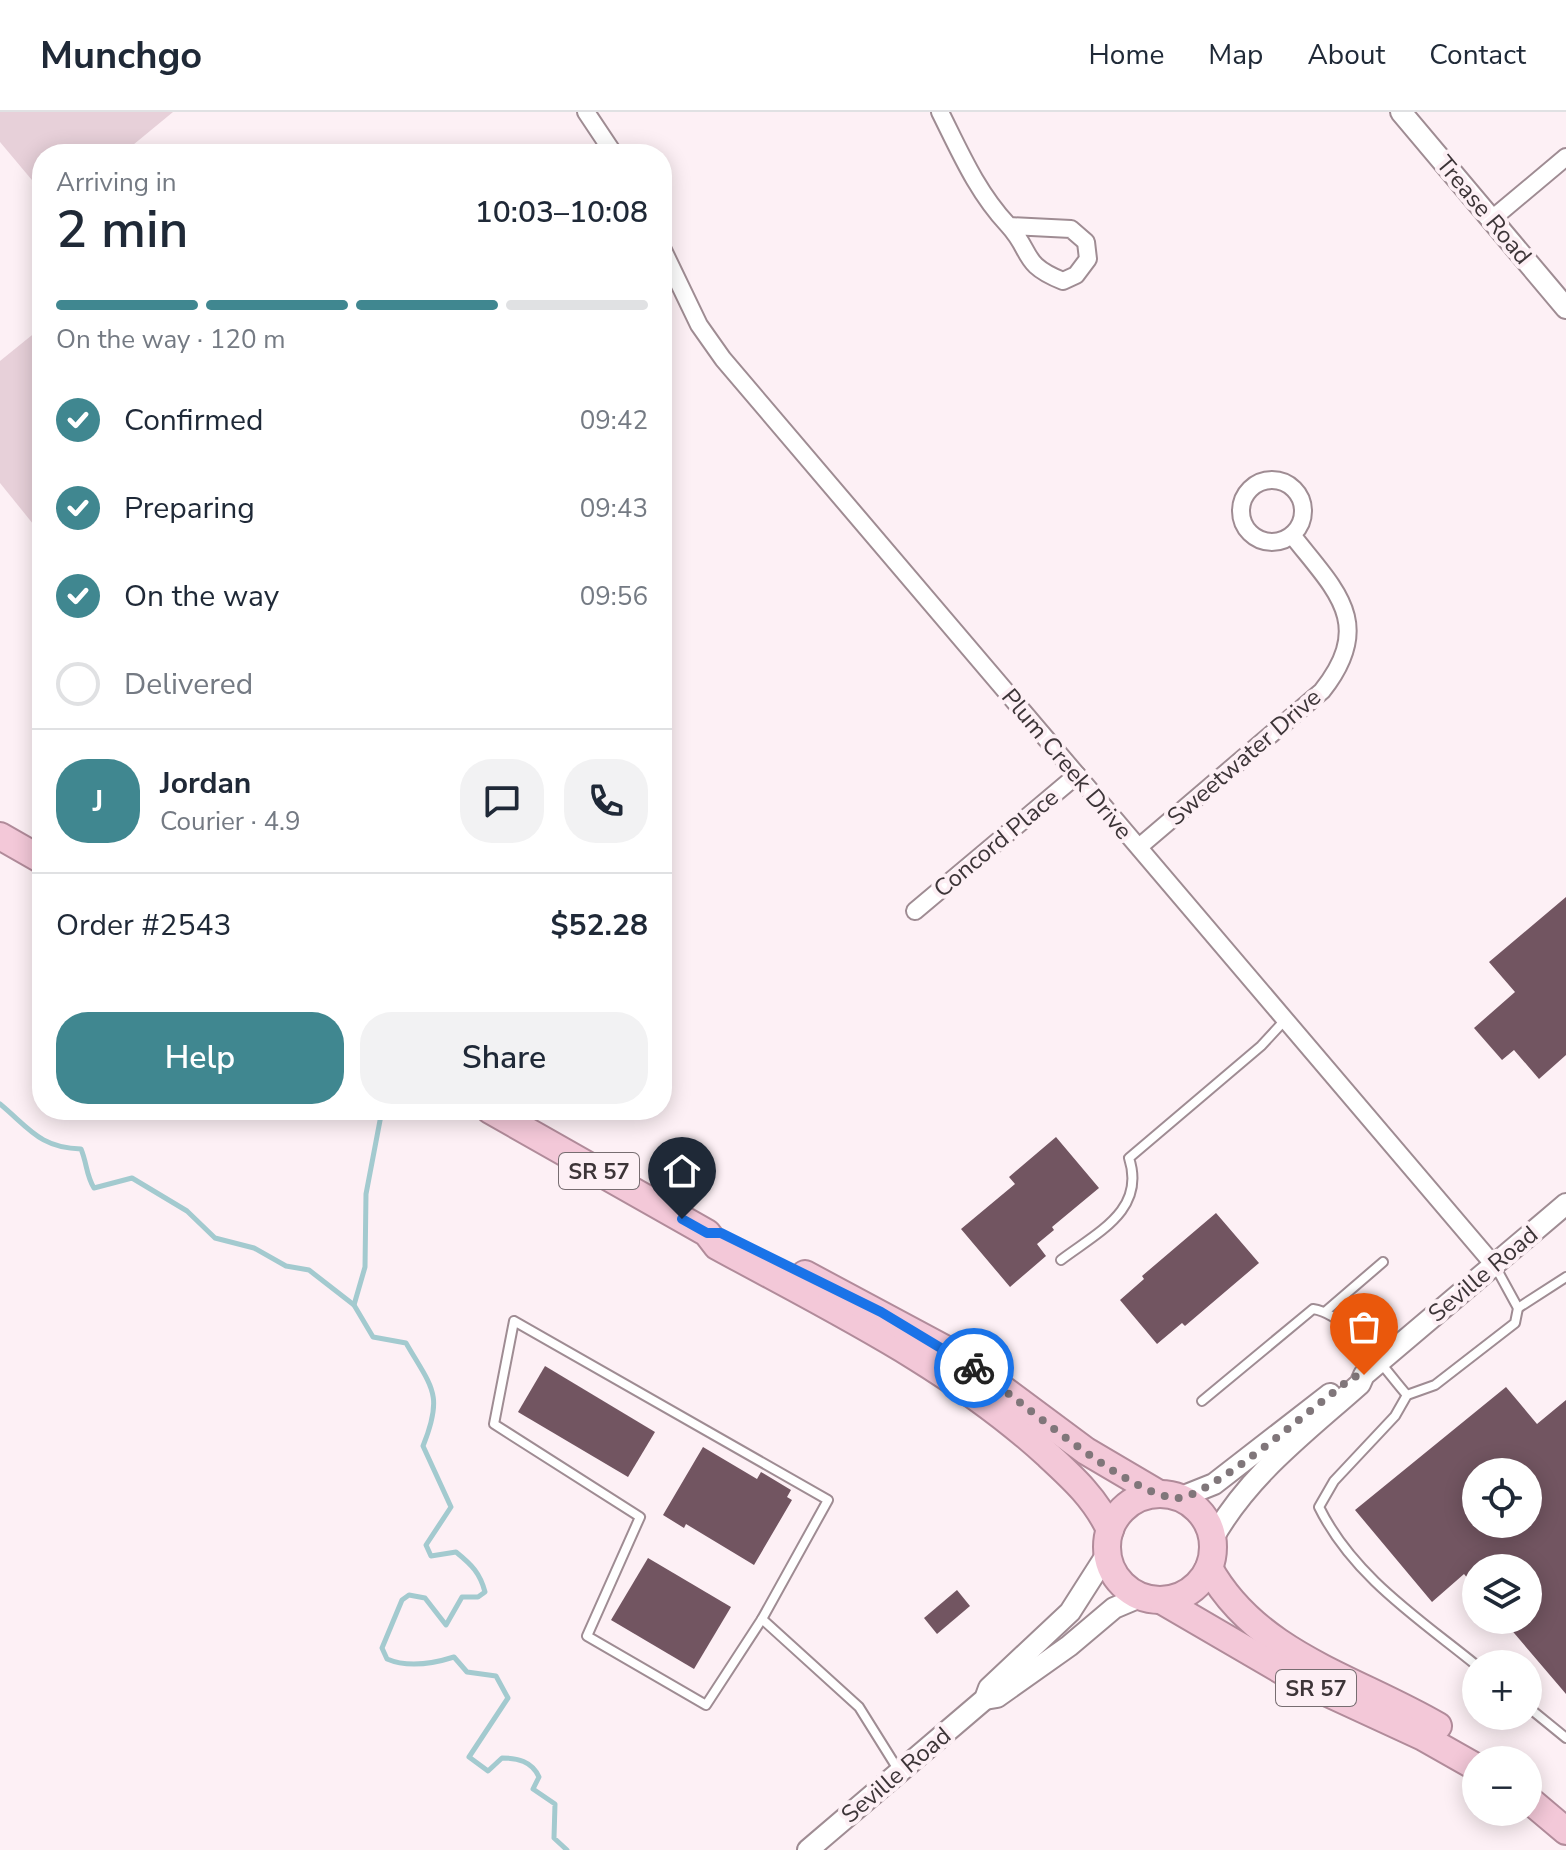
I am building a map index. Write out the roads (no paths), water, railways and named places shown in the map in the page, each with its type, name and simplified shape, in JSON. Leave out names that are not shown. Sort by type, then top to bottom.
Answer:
[{"type":"highway","points":[[0,836],[32,854]]},
{"type":"highway","name":"SR 57","points":[[508,1120],[707,1233],[717,1246],[890,1340],[972,1393],[1078,1483],[1097,1505],[1122,1584],[1293,1677],[1423,1737],[1462,1759]]},
{"type":"highway","name":"SR 57","points":[[707,1233],[721,1233],[920,1333],[986,1375],[1086,1451],[1198,1510],[1212,1540]]},
{"type":"highway","points":[[1108,1542],[1129,1505],[1169,1496]]},
{"type":"highway","points":[[1151,1598],[1184,1594],[1209,1568],[1212,1540]]},
{"type":"highway","name":"SR 57","points":[[1209,1568],[1234,1607],[1266,1637],[1436,1725],[1467,1746]]},
{"type":"highway","points":[[1542,1811],[1566,1831]]},
{"type":"street","points":[[586,112],[607,144]]},
{"type":"street","points":[[940,112],[982,197],[1009,226],[1025,257],[1040,272],[1063,281],[1076,275],[1088,259],[1086,242],[1071,229],[1009,226]]},
{"type":"street","name":"Trease Road","points":[[1401,112],[1566,308]]},
{"type":"street","points":[[1492,219],[1566,157]]},
{"type":"street","name":"Plum Creek Drive","points":[[672,269],[699,325],[723,359],[1494,1265]]},
{"type":"street","name":"Sweetwater Drive","points":[[1139,847],[1322,691],[1335,674],[1347,638],[1342,598],[1292,535]]},
{"type":"street","name":"Concord Place","points":[[915,911],[1077,775]]},
{"type":"street","name":"Seville Road","points":[[1212,1540],[1255,1477],[1360,1384],[1371,1369],[1566,1204]]},
{"type":"street","name":"Seville Road","points":[[1169,1496],[1214,1484],[1353,1377],[1371,1369]]},
{"type":"street","name":"Seville Road","points":[[808,1850],[985,1699],[989,1688],[1070,1612],[1108,1542]]},
{"type":"street","name":"Seville Road","points":[[985,1699],[997,1697],[1069,1646],[1114,1608],[1151,1598]]},
{"type":"lane","points":[[1061,1260],[1128,1204],[1136,1180],[1129,1158],[1261,1046],[1286,1020]]},
{"type":"lane","points":[[1326,1311],[1383,1262]]},
{"type":"lane","points":[[1462,1654],[1370,1580],[1330,1529],[1319,1507],[1334,1481],[1395,1416],[1407,1395],[1435,1385],[1515,1323],[1518,1308],[1494,1265]]},
{"type":"lane","points":[[1518,1308],[1566,1277]]},
{"type":"lane","points":[[1202,1401],[1313,1309],[1326,1311],[1340,1320],[1371,1369],[1407,1395]]},
{"type":"lane","points":[[514,1321],[828,1500],[762,1619],[706,1705],[587,1636],[640,1517],[494,1424],[514,1321]]},
{"type":"lane","points":[[762,1619],[859,1707],[900,1772]]},
{"type":"lane","points":[[1542,1718],[1566,1738]]},
{"type":"waterway","points":[[0,1104],[45,1141],[81,1149],[94,1188],[132,1178],[187,1211],[215,1238],[254,1248],[286,1266],[309,1270],[354,1305],[373,1337],[406,1343],[432,1392],[433,1414],[423,1446],[451,1507],[426,1545],[431,1556],[456,1552],[475,1570],[485,1592],[478,1597],[462,1597],[446,1625],[425,1598],[409,1595],[402,1600],[382,1648],[387,1659],[395,1662],[420,1664],[454,1657],[467,1672],[496,1676],[508,1698],[469,1757],[488,1771],[502,1758],[518,1760],[532,1767],[539,1777],[533,1789],[555,1804],[554,1838],[567,1850]]},
{"type":"waterway","points":[[354,1305],[365,1267],[366,1194],[380,1120]]}]
